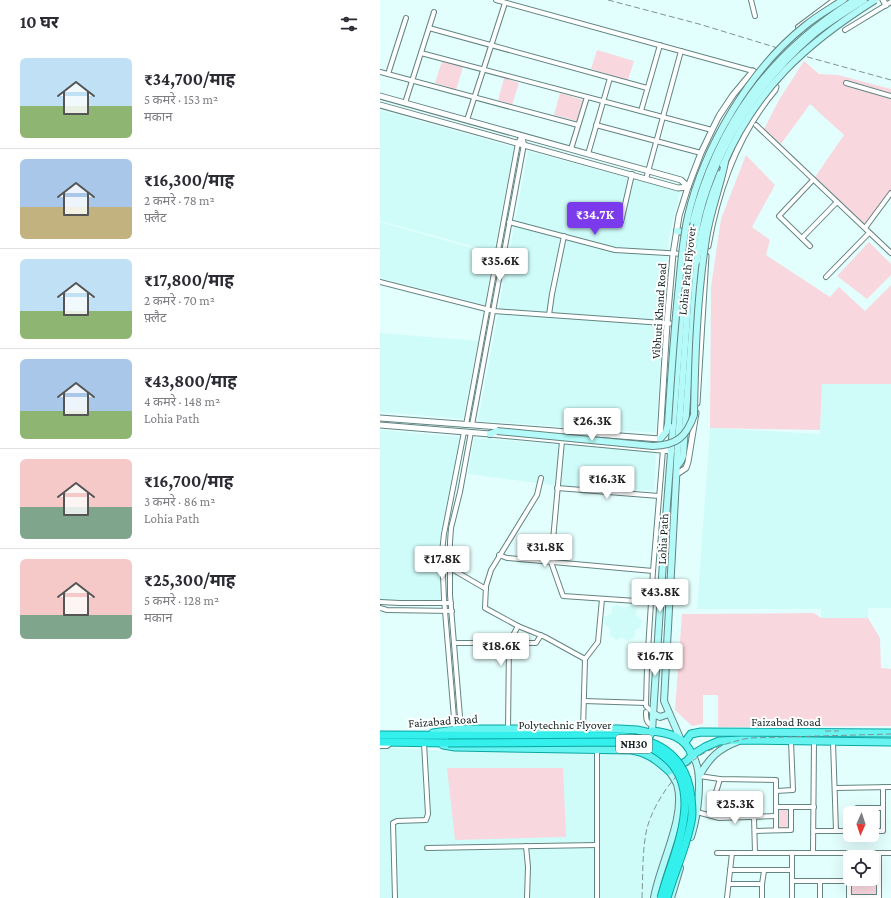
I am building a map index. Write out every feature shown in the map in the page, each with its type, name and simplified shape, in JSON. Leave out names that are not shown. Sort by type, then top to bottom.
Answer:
[{"type":"highway","name":"Faizabad Road","points":[[380,735],[423,739]]},
{"type":"highway","name":"Polytechnic Flyover","points":[[448,739],[620,736],[642,739],[667,751],[676,758],[684,769],[689,782],[692,806],[691,822],[667,898]]},
{"type":"highway","name":"Polytechnic Flyover","points":[[423,739],[620,742],[642,744],[663,756],[671,762],[683,783],[685,807],[681,835],[661,898]]},
{"type":"highway","name":"NH30","points":[[380,742],[423,739]]},
{"type":"main road","name":"Lohia Path Flyover","points":[[660,439],[666,432],[668,424],[684,235],[702,172],[713,145],[745,93],[774,56],[806,25],[843,0]]},
{"type":"main road","name":"Lohia Path Flyover","points":[[673,439],[686,255],[690,233],[701,192],[713,158],[741,108],[764,77],[788,51],[811,30],[855,0]]},
{"type":"main road","name":"Lohia Path Flyover","points":[[677,481],[685,341],[698,221],[705,195],[717,162],[745,112],[770,78],[814,34],[835,18],[864,0]]},
{"type":"main road","name":"Lohia Path Flyover","points":[[694,260],[713,189],[737,137],[751,112],[777,79],[798,56],[848,17],[875,0]]},
{"type":"main road","points":[[490,434],[497,431],[653,446],[664,445],[681,438],[690,425],[694,415],[703,256],[710,219],[721,184],[725,162]]},
{"type":"main road","points":[[677,231],[690,233]]},
{"type":"main road","name":"Lohia Path","points":[[652,730],[673,439]]},
{"type":"main road","name":"Lohia Path","points":[[677,481],[664,701],[682,740]]},
{"type":"main road","points":[[654,714],[660,717],[669,714]]},
{"type":"main road","name":"Faizabad Road","points":[[423,739],[458,730],[652,730],[672,734],[682,740],[691,734],[701,732],[891,733]]},
{"type":"main road","points":[[631,750],[635,739],[635,730]]},
{"type":"main road","points":[[652,730],[642,752],[658,761],[669,771],[677,783],[678,788],[678,806],[673,834],[654,898]]},
{"type":"main road","name":"Faizabad Road","points":[[423,739],[455,747],[631,750],[642,752]]},
{"type":"main road","points":[[671,898],[697,812],[699,776],[697,760],[682,740]]},
{"type":"main road","points":[[699,776],[716,752],[727,745],[742,740]]},
{"type":"main road","name":"Faizabad Road","points":[[669,771],[687,761],[692,755],[705,747],[719,741],[891,742]]},
{"type":"main road","points":[[678,788],[692,785],[698,788]]},
{"type":"street","points":[[496,0],[753,71],[776,87],[757,113],[742,138],[732,161],[715,214],[706,259],[695,422],[686,468],[677,474]]},
{"type":"street","points":[[751,0],[755,16]]},
{"type":"street","points":[[798,27],[834,0]]},
{"type":"street","points":[[467,120],[505,2]]},
{"type":"street","points":[[845,30],[887,2]]},
{"type":"street","points":[[405,103],[434,12]]},
{"type":"street","points":[[388,74],[406,18]]},
{"type":"street","points":[[429,28],[647,88]]},
{"type":"street","points":[[641,111],[660,46]]},
{"type":"street","points":[[646,178],[680,51]]},
{"type":"street","points":[[421,53],[712,130]]},
{"type":"street","name":"Vibhuti Khand Road","points":[[660,439],[667,323],[673,254],[679,216],[688,186],[701,153],[719,116],[733,95],[753,71]]},
{"type":"street","points":[[380,72],[578,125]]},
{"type":"street","points":[[588,154],[610,78]]},
{"type":"street","points":[[846,83],[891,96]]},
{"type":"street","points":[[380,96],[648,170],[682,180],[688,186]]},
{"type":"street","points":[[571,149],[587,97]]},
{"type":"street","points":[[380,105],[678,188],[688,186]]},
{"type":"street","points":[[596,125],[701,153]]},
{"type":"street","points":[[756,125],[869,233],[891,252]]},
{"type":"street","points":[[466,425],[518,143],[522,136]]},
{"type":"street","points":[[472,425],[524,144],[522,136]]},
{"type":"street","points":[[571,215],[611,222],[621,222],[632,174]]},
{"type":"street","points":[[810,246],[779,216],[813,180]]},
{"type":"street","points":[[865,228],[891,193]]},
{"type":"street","points":[[802,238],[837,202]]},
{"type":"street","points":[[504,221],[615,250],[686,255]]},
{"type":"street","points":[[826,277],[869,233]]},
{"type":"street","points":[[549,315],[564,236]]},
{"type":"street","points":[[499,245],[504,255]]},
{"type":"street","points":[[380,282],[494,311],[681,324]]},
{"type":"street","points":[[380,418],[660,439]]},
{"type":"street","points":[[380,425],[672,451]]},
{"type":"street","points":[[458,730],[451,690],[444,603],[442,552],[444,534],[464,432]]},
{"type":"street","points":[[458,730],[458,690],[451,603],[450,542],[471,432]]},
{"type":"street","points":[[640,438],[640,449]]},
{"type":"street","points":[[562,441],[551,562],[563,596],[651,602]]},
{"type":"street","points":[[654,714],[646,706],[646,688],[653,571],[663,450]]},
{"type":"street","points":[[541,478],[537,495],[491,570],[486,588],[485,608],[518,626],[541,635],[585,659]]},
{"type":"street","points":[[557,488],[660,496]]},
{"type":"street","points":[[448,516],[456,509]]},
{"type":"street","points":[[448,516],[454,519]]},
{"type":"street","points":[[499,555],[507,558],[653,571]]},
{"type":"street","points":[[450,568],[486,588]]},
{"type":"street","points":[[584,730],[585,659],[598,642],[602,599]]},
{"type":"street","points":[[380,602],[451,603]]},
{"type":"street","points":[[412,603],[412,610]]},
{"type":"street","points":[[380,608],[387,610],[452,611]]},
{"type":"street","points":[[508,730],[509,643],[518,626]]},
{"type":"street","points":[[454,643],[536,642],[541,635]]},
{"type":"street","points":[[647,666],[656,667]]},
{"type":"street","points":[[647,680],[655,681]]},
{"type":"street","points":[[646,688],[655,681]]},
{"type":"street","points":[[451,690],[458,690]]},
{"type":"street","points":[[584,702],[646,703]]},
{"type":"street","points":[[646,712],[646,720],[652,730]]},
{"type":"street","points":[[395,898],[393,824],[397,821],[426,820],[428,814],[423,739]]},
{"type":"street","points":[[776,791],[793,790],[790,741]]},
{"type":"street","points":[[814,741],[814,853]]},
{"type":"street","points":[[380,746],[387,746],[393,742]]},
{"type":"street","points":[[833,742],[836,788],[836,831]]},
{"type":"street","points":[[596,750],[597,898]]},
{"type":"street","points":[[699,776],[720,780],[776,780],[776,830]]},
{"type":"street","points":[[709,815],[720,780]]},
{"type":"street","points":[[879,831],[884,831],[883,787]]},
{"type":"street","points":[[836,788],[891,787]]},
{"type":"street","points":[[776,807],[814,807]]},
{"type":"street","points":[[754,831],[791,830],[791,807]]},
{"type":"street","points":[[697,812],[719,818],[776,816]]},
{"type":"street","points":[[754,817],[755,853]]},
{"type":"street","points":[[814,830],[843,831]]},
{"type":"street","points":[[427,848],[597,845]]},
{"type":"street","points":[[526,846],[528,867],[527,898]]},
{"type":"street","points":[[716,853],[843,853]]},
{"type":"street","points":[[727,898],[732,853]]},
{"type":"street","points":[[792,853],[792,898]]},
{"type":"street","points":[[879,853],[891,853]]},
{"type":"street","points":[[730,870],[792,870]]},
{"type":"street","points":[[762,898],[764,871]]},
{"type":"street","points":[[792,881],[843,881]]},
{"type":"street","points":[[820,881],[820,898]]},
{"type":"street","points":[[729,884],[762,884]]},
{"type":"street","points":[[848,886],[848,897],[879,898],[879,886]]},
{"type":"shaded area","points":[[597,50],[634,61],[628,80],[591,69]]},
{"type":"shaded area","points":[[442,61],[463,67],[456,90],[435,83]]},
{"type":"shaded area","points":[[804,61],[819,74],[838,75],[891,89],[891,193],[865,228],[813,180],[844,135],[810,104],[781,144],[764,129],[779,100]]},
{"type":"shaded area","points":[[504,78],[519,83],[512,105],[498,100]]},
{"type":"shaded area","points":[[560,93],[583,100],[577,121],[554,115]]},
{"type":"shaded area","points":[[380,110],[514,147],[494,252],[380,221]]},
{"type":"shaded area","points":[[528,151],[680,192],[669,237],[656,433],[478,421]]},
{"type":"shaded area","points":[[746,155],[775,185],[752,227],[770,240],[766,255],[830,297],[839,287],[865,311],[891,285],[891,384],[822,384],[820,430],[710,428],[711,287],[721,219]]},
{"type":"shaded area","points":[[380,222],[493,254],[485,305],[380,278]]},
{"type":"shaded area","points":[[869,242],[891,264],[891,275],[867,299],[837,276]]},
{"type":"shaded area","points":[[380,333],[478,341],[463,419],[380,412]]},
{"type":"shaded area","points":[[822,384],[891,384],[891,608],[868,608],[868,618],[821,618],[821,609],[697,609],[710,428],[820,434]]},
{"type":"shaded area","points":[[380,430],[460,437],[441,530],[439,555],[440,600],[380,599]]},
{"type":"shaded area","points":[[474,438],[656,451],[654,491],[552,485],[468,474]]},
{"type":"shaded area","points":[[618,605],[624,608],[630,605],[637,609],[636,616],[642,620],[641,627],[635,630],[635,637],[628,641],[622,637],[616,640],[610,635],[610,628],[604,624],[604,617],[611,614],[612,607]]},
{"type":"shaded area","points":[[814,613],[821,618],[868,618],[880,638],[881,668],[891,669],[891,726],[718,727],[718,695],[703,695],[703,724],[692,726],[675,710],[682,614]]},
{"type":"shaded area","points":[[380,747],[448,751],[614,753],[638,755],[656,763],[668,775],[674,785],[675,801],[672,823],[651,898],[380,898]]},
{"type":"shaded area","points":[[447,768],[563,768],[566,837],[455,840]]},
{"type":"shaded area","points":[[777,808],[789,809],[789,829],[777,829]]},
{"type":"shaded area","points":[[851,886],[878,886],[878,895],[851,895]]},
{"type":"railway","points":[[608,0],[699,24],[804,56],[891,80]]},
{"type":"railway","points":[[825,731],[839,731]]},
{"type":"railway","points":[[642,898],[644,845],[647,828],[651,817],[670,784],[688,764],[698,757],[718,747],[749,738],[891,734]]}]
